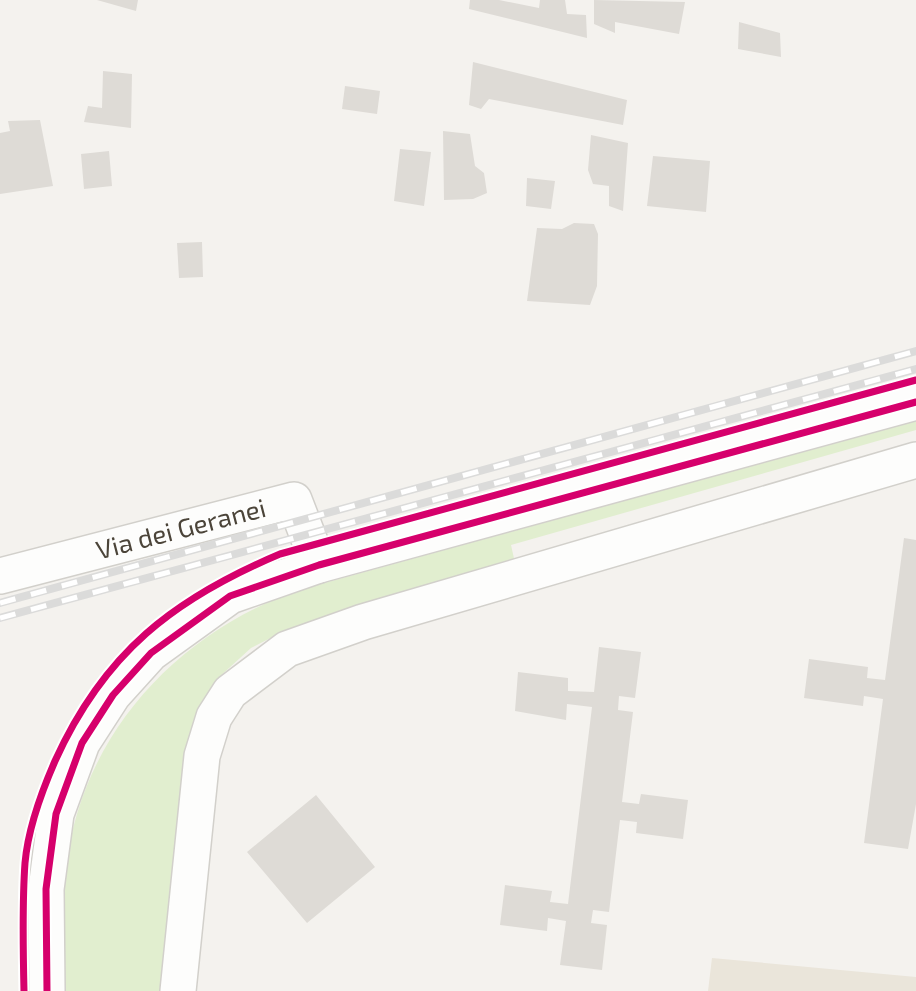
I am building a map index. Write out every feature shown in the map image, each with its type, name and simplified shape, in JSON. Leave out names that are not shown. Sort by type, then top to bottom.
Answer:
[{"type":"street","points":[[47,991],[46,889],[56,814],[82,743],[113,695],[151,653],[230,596],[319,565],[916,402]]},
{"type":"street","points":[[178,991],[202,756],[214,717],[230,692],[287,649],[363,622],[916,460]]},
{"type":"street","name":"Via dei Geranei","points":[[0,576],[293,500],[319,565]]},
{"type":"shaded area","points":[[712,958],[916,977],[916,991],[708,991]]},
{"type":"green space","points":[[916,420],[916,430],[511,545],[515,563],[288,629],[251,648],[217,679],[200,708],[185,752],[161,991],[65,991],[66,868],[75,820],[91,775],[114,733],[142,696],[175,662],[213,633],[254,609],[299,590]]},
{"type":"building","points":[[97,0],[138,0],[136,11]]},
{"type":"building","points":[[470,0],[499,0],[539,8],[540,0],[565,0],[567,14],[586,15],[587,38],[469,9]]},
{"type":"building","points":[[594,0],[685,2],[679,34],[615,22],[615,33],[594,24]]},
{"type":"building","points":[[739,22],[780,33],[781,57],[738,49]]},
{"type":"building","points":[[473,62],[627,100],[623,125],[489,99],[481,109],[469,105]]},
{"type":"building","points":[[103,71],[132,74],[131,128],[84,122],[88,106],[102,108]]},
{"type":"building","points":[[345,86],[380,91],[377,114],[342,109]]},
{"type":"building","points":[[40,120],[53,186],[0,194],[0,133],[10,131],[8,121]]},
{"type":"building","points":[[443,131],[470,134],[475,166],[484,173],[487,193],[473,199],[444,200]]},
{"type":"building","points":[[591,135],[628,143],[623,211],[609,206],[609,186],[593,184],[588,170]]},
{"type":"building","points":[[400,149],[431,152],[424,206],[394,201]]},
{"type":"building","points":[[109,151],[112,186],[84,189],[81,154]]},
{"type":"building","points":[[653,156],[710,161],[706,212],[647,206]]},
{"type":"building","points":[[527,178],[555,181],[551,209],[526,206]]},
{"type":"building","points":[[574,223],[594,224],[598,234],[597,286],[590,305],[527,301],[537,228],[562,229]]},
{"type":"building","points":[[202,242],[203,277],[179,278],[177,243]]},
{"type":"building","points":[[904,538],[916,540],[916,804],[908,849],[864,843],[883,699],[864,696],[863,706],[804,698],[809,659],[868,667],[867,678],[885,680]]},
{"type":"building","points":[[599,647],[641,652],[635,698],[619,696],[618,710],[633,712],[622,802],[639,804],[641,794],[688,800],[683,839],[636,833],[637,822],[620,820],[609,912],[593,910],[591,923],[607,925],[602,970],[560,965],[566,921],[548,918],[547,931],[500,925],[505,885],[552,891],[550,902],[568,904],[592,707],[567,704],[566,720],[515,711],[518,672],[568,678],[568,691],[594,692]]},
{"type":"building","points":[[316,795],[375,867],[307,923],[247,852]]},
{"type":"railway","points":[[0,603],[916,351]]},
{"type":"railway","points":[[0,618],[916,369]]},
{"type":"cycle path","points":[[24,991],[25,863],[32,824],[45,786],[74,723],[96,689],[146,634],[175,611],[207,590],[280,554],[916,380]]},
{"type":"cycle path","points":[[47,991],[46,889],[56,814],[82,743],[113,695],[151,653],[230,596],[319,565],[916,402]]}]
